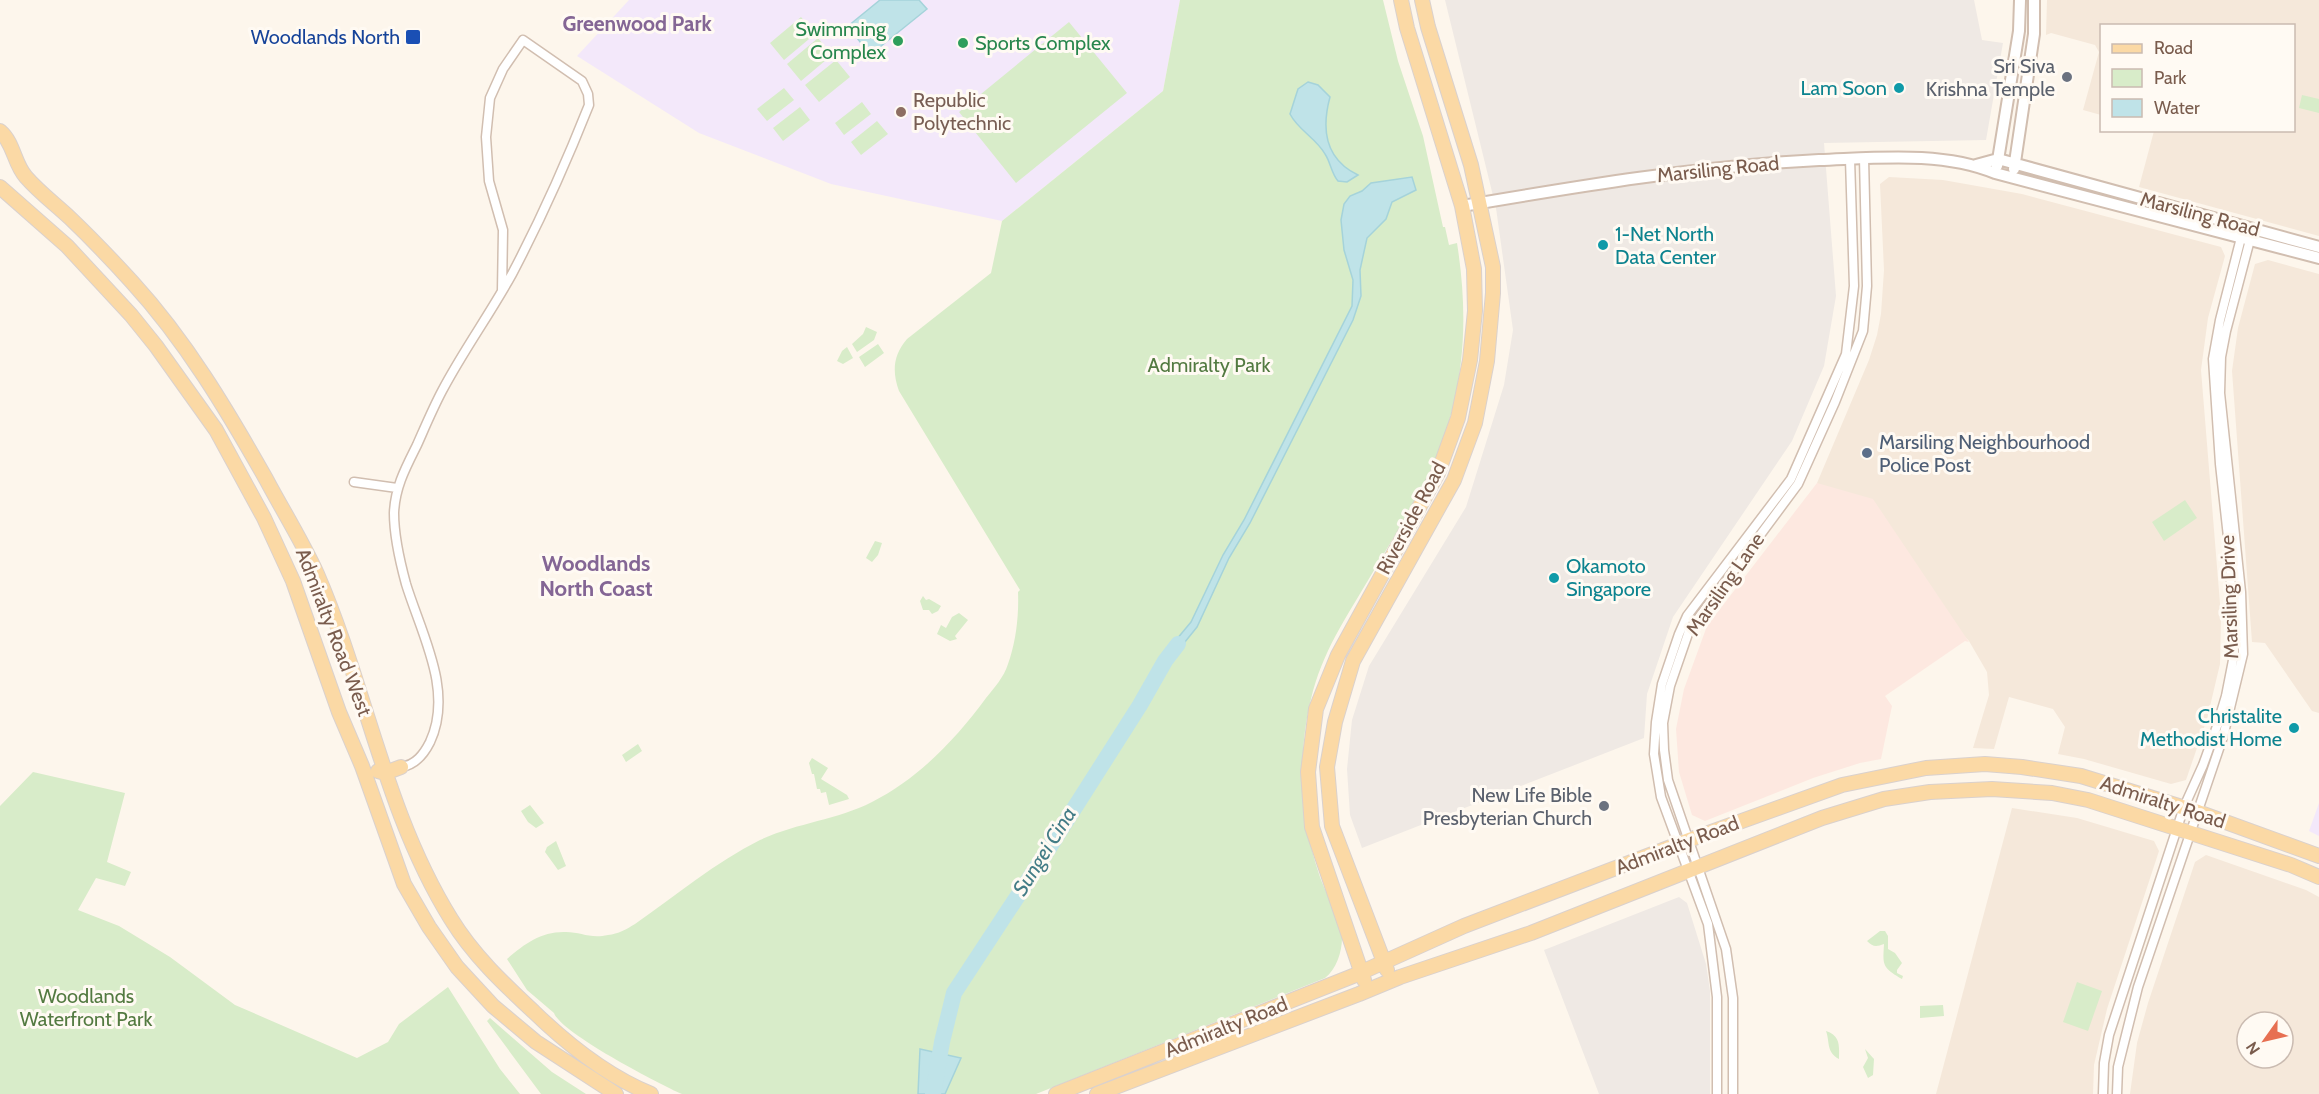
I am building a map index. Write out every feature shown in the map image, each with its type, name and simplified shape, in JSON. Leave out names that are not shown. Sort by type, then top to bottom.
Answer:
[{"type":"main road","name":"Riverside Road","points":[[1369,990],[1312,826],[1308,772],[1316,709],[1338,655],[1438,473],[1458,418],[1470,360],[1475,311],[1474,270],[1462,206],[1407,28],[1401,0]]},
{"type":"main road","name":"Riverside Road","points":[[1391,981],[1332,826],[1327,767],[1335,722],[1353,661],[1454,480],[1475,423],[1488,351],[1493,293],[1493,267],[1471,165],[1428,27],[1422,0]]},
{"type":"main road","name":"Admiralty Road West","points":[[0,131],[6,136],[23,174],[133,283],[188,352],[227,412],[296,532],[317,574],[337,627],[393,795],[429,880],[451,920],[484,965],[552,1029],[606,1070],[646,1093]]},
{"type":"main road","name":"Admiralty Road West","points":[[0,187],[96,275],[156,346],[216,430],[264,518],[293,581],[404,885],[429,927],[457,967],[493,1006],[536,1042],[613,1093]]},
{"type":"main road","name":"Admiralty Road","points":[[1056,1094],[1384,963],[1464,926],[1684,842],[1842,785],[1926,768],[1985,764],[2081,776],[2184,807],[2319,856]]},
{"type":"main road","points":[[362,766],[385,773],[401,767]]},
{"type":"main road","points":[[393,795],[401,767]]},
{"type":"main road","points":[[373,796],[385,773]]},
{"type":"main road","name":"Admiralty Road","points":[[1097,1094],[1391,981],[1505,943],[1853,807],[1884,799],[1960,789],[2052,793],[2088,800],[2291,865],[2319,877]]},
{"type":"street","points":[[1995,173],[2019,31],[2020,0]]},
{"type":"street","points":[[2013,177],[2034,34],[2034,0]]},
{"type":"street","points":[[401,767],[416,762],[428,748],[439,711],[435,672],[406,584],[399,555],[394,513],[397,488],[442,390],[502,291],[556,187],[589,105],[588,94],[582,81],[523,40],[503,69],[490,98],[486,137],[489,181],[504,230],[502,291]]},
{"type":"street","name":"Marsiling Lane","points":[[1714,588],[1798,484],[1835,402],[1863,331],[1867,286],[1864,158]]},
{"type":"street","name":"Marsiling Road","points":[[1462,206],[1689,171],[1789,161],[1913,158],[1976,165],[1995,173],[2319,258]]},
{"type":"street","name":"Marsiling Lane","points":[[1733,1094],[1733,998],[1729,965],[1720,926],[1684,842],[1668,780],[1663,723],[1670,686],[1689,631],[1714,588],[1791,479],[1846,354],[1854,286],[1850,159]]},
{"type":"street","name":"Marsiling Road","points":[[1976,165],[1998,159],[2319,246]]},
{"type":"street","name":"Marsiling Drive","points":[[2117,1094],[2121,1050],[2138,987],[2192,834],[2223,737],[2243,654],[2241,592],[2220,393],[2226,331],[2248,228]]},
{"type":"street","name":"Marsiling Drive","points":[[2103,1094],[2104,1063],[2109,1035],[2176,829],[2203,765],[2220,716],[2234,655],[2229,546],[2219,454],[2213,359],[2220,320],[2246,239]]},
{"type":"street","points":[[354,482],[397,488]]},
{"type":"street","name":"Marsiling Lane","points":[[1694,868],[1708,924],[1717,997],[1717,1094]]},
{"type":"shaded area","name":"Republic Polytechnic","points":[[629,0],[1180,0],[1163,91],[1002,221],[831,184],[699,133],[577,56]]},
{"type":"shaded area","points":[[1445,0],[1974,0],[1982,40],[2003,43],[1986,140],[1824,143],[1836,296],[1824,366],[1792,441],[1673,617],[1647,694],[1644,738],[1362,848],[1350,815],[1347,769],[1352,720],[1369,666],[1466,507],[1504,385],[1513,330],[1496,208]]},
{"type":"shaded area","points":[[2047,0],[2319,0],[2319,236],[2139,187],[2154,132],[2295,132],[2295,24],[2100,24],[2100,115],[2083,110],[2099,52],[2095,45],[2051,33],[2046,35]]},
{"type":"shaded area","points":[[1889,177],[1943,180],[2022,194],[2221,247],[2225,256],[2208,318],[2201,370],[2221,616],[2220,664],[2207,719],[2186,780],[2171,784],[2084,759],[2058,754],[2065,727],[2053,709],[2009,697],[1994,749],[1973,748],[1989,695],[1987,672],[1969,641],[1817,483],[1869,360],[1877,335],[1884,270],[1880,184]]},
{"type":"shaded area","points":[[2268,260],[2319,274],[2319,713],[2312,711],[2265,643],[2252,642],[2232,371],[2238,328],[2255,264]]},
{"type":"shaded area","points":[[1817,483],[1873,499],[1969,642],[1965,641],[1885,696],[1892,706],[1881,759],[1813,778],[1705,821],[1692,815],[1679,772],[1676,729],[1684,689],[1707,626]]},
{"type":"shaded area","points":[[2319,803],[2319,836],[2309,831]]},
{"type":"shaded area","points":[[2012,808],[2077,818],[2154,841],[2159,851],[2107,1009],[2094,1065],[2093,1094],[1936,1094]]},
{"type":"shaded area","points":[[2206,855],[2306,890],[2319,897],[2319,1094],[2130,1094],[2137,1043],[2195,862]]},
{"type":"shaded area","points":[[1679,897],[1687,903],[1706,964],[1710,991],[1710,1094],[1599,1094],[1544,950]]},
{"type":"green space","name":"Admiralty Park","points":[[1180,0],[1383,0],[1398,61],[1423,136],[1443,227],[1445,227],[1449,245],[1457,243],[1463,308],[1463,339],[1455,400],[1446,430],[1421,490],[1328,651],[1316,682],[1307,720],[1303,765],[1305,810],[1313,854],[1341,932],[1342,943],[1338,960],[1325,978],[1036,1094],[682,1094],[612,1057],[574,1033],[527,990],[507,959],[520,948],[541,936],[557,932],[602,936],[622,931],[712,869],[760,840],[872,802],[905,782],[935,757],[999,682],[1013,647],[1020,590],[899,391],[895,377],[896,357],[907,339],[991,273],[1002,221],[1163,91]]},
{"type":"green space","points":[[801,17],[815,34],[784,60],[770,43]]},
{"type":"green space","points":[[1069,22],[1127,93],[1016,183],[959,112]]},
{"type":"green space","points":[[818,38],[832,55],[801,81],[787,64]]},
{"type":"green space","points":[[836,60],[850,77],[819,102],[805,85]]},
{"type":"green space","points":[[784,88],[794,100],[767,121],[757,109]]},
{"type":"green space","points":[[2302,95],[2319,99],[2319,113],[2299,108]]},
{"type":"green space","points":[[862,102],[871,114],[844,135],[835,123]]},
{"type":"green space","points":[[800,107],[810,120],[783,141],[773,128]]},
{"type":"green space","points":[[877,121],[888,134],[861,155],[851,142]]},
{"type":"green space","points":[[866,327],[877,332],[874,340],[857,352],[852,344],[863,334]]},
{"type":"green space","points":[[878,344],[884,353],[865,367],[859,357]]},
{"type":"green space","points":[[847,347],[853,358],[843,364],[837,361]]},
{"type":"green space","points":[[2185,500],[2197,518],[2164,541],[2152,522]]},
{"type":"green space","points":[[875,541],[882,543],[878,555],[872,562],[866,558]]},
{"type":"green space","points":[[923,596],[926,600],[929,599],[941,606],[938,611],[932,614],[929,610],[923,610],[920,601]]},
{"type":"green space","points":[[959,613],[968,620],[955,636],[957,639],[950,641],[937,634],[941,625],[946,628],[952,617]]},
{"type":"green space","points":[[638,744],[642,751],[626,762],[622,755]]},
{"type":"green space","points":[[812,758],[828,768],[821,779],[847,795],[849,799],[829,805],[826,792],[821,793],[820,789],[817,789],[809,763]]},
{"type":"green space","name":"Woodlands Waterfront Park","points":[[33,772],[125,793],[107,862],[131,872],[125,886],[96,878],[78,910],[119,926],[170,957],[235,1005],[357,1058],[388,1042],[399,1024],[448,987],[500,1069],[520,1094],[0,1094],[0,806]]},
{"type":"green space","points":[[530,805],[544,823],[536,828],[528,822],[521,811]]},
{"type":"green space","points":[[556,841],[566,866],[558,870],[545,852],[547,847]]},
{"type":"green space","points":[[1880,931],[1885,931],[1888,936],[1888,949],[1895,953],[1902,963],[1897,973],[1903,976],[1902,979],[1887,968],[1883,956],[1884,944],[1875,946],[1867,941]]},
{"type":"green space","points":[[2077,982],[2102,991],[2088,1031],[2063,1022]]},
{"type":"green space","points":[[1943,1005],[1944,1016],[1920,1018],[1920,1006]]},
{"type":"green space","points":[[490,1018],[552,1072],[586,1094],[541,1094],[487,1021]]},
{"type":"green space","points":[[1826,1031],[1837,1039],[1839,1059],[1830,1050]]},
{"type":"green space","points":[[1865,1049],[1874,1059],[1873,1075],[1868,1078],[1863,1067],[1868,1058]]},
{"type":"water","points":[[880,0],[919,0],[927,9],[870,55],[848,26]]},
{"type":"water","points":[[1308,82],[1318,85],[1330,97],[1326,121],[1328,142],[1338,161],[1358,175],[1347,182],[1338,181],[1321,148],[1293,120],[1290,114],[1298,89]]},
{"type":"water","points":[[1412,177],[1416,190],[1392,202],[1386,219],[1367,238],[1360,270],[1361,296],[1353,320],[1250,523],[1229,558],[1197,627],[1168,663],[1161,658],[1191,622],[1223,555],[1244,520],[1352,306],[1353,280],[1344,250],[1341,220],[1344,204],[1350,196],[1362,191],[1371,183]]},
{"type":"water","points":[[920,1049],[961,1058],[945,1094],[918,1094]]},
{"type":"waterway","name":"Sungei Cina","points":[[933,1094],[954,993],[1178,644]]},
{"type":"place","name":"Woodlands North","points":[[413,37]]},
{"type":"place","name":"Swimming Complex","points":[[898,41]]},
{"type":"place","name":"Sports Complex","points":[[963,43]]},
{"type":"place","name":"Sri Siva Krishna Temple","points":[[2067,77]]},
{"type":"place","name":"Lam Soon","points":[[1899,88]]},
{"type":"place","name":"Republic Polytechnic","points":[[901,112]]},
{"type":"place","name":"1-Net North Data Center","points":[[1603,245]]},
{"type":"place","name":"Marsiling Neighbourhood Police Post","points":[[1867,453]]},
{"type":"place","name":"Okamoto Singapore","points":[[1554,578]]},
{"type":"place","name":"Christalite Methodist Home","points":[[2294,728]]},
{"type":"place","name":"New Life Bible Presbyterian Church","points":[[1604,806]]},
{"type":"district","name":"Greenwood Park","points":[[637,23]]},
{"type":"district","name":"Woodlands North Coast","points":[[596,576]]}]
